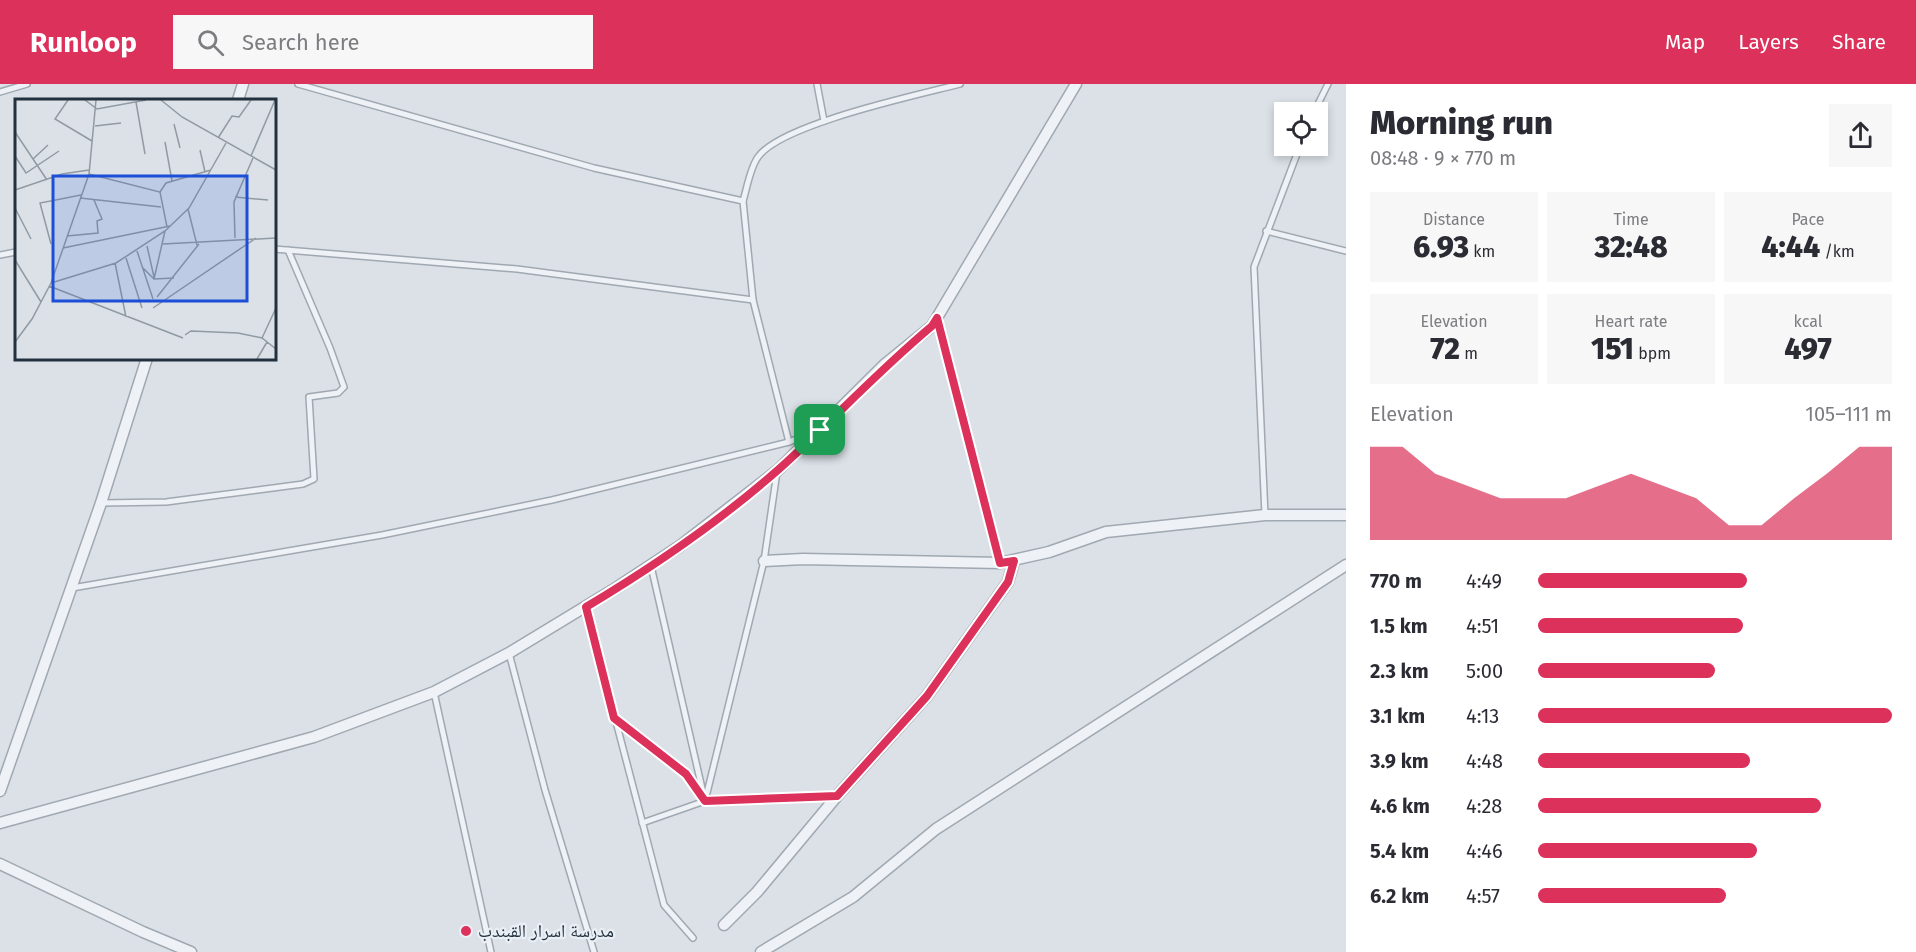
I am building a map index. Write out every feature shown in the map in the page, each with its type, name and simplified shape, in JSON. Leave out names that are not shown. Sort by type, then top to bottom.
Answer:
[{"type":"street","points":[[237,99],[243,84]]},
{"type":"street","points":[[0,823],[314,737],[434,692],[509,653],[651,565],[778,470],[884,365],[932,326],[1076,84]]},
{"type":"street","points":[[0,791],[101,503],[146,360]]},
{"type":"street","points":[[764,561],[803,559],[1000,563],[1014,561],[1106,532],[1265,515],[1346,515]]},
{"type":"street","points":[[724,925],[758,892],[837,796],[927,696],[1008,582],[1014,561]]},
{"type":"street","points":[[761,952],[853,897],[936,829],[1346,565]]},
{"type":"street","points":[[0,864],[143,932],[191,952]]},
{"type":"lane","points":[[0,92],[27,84]]},
{"type":"lane","points":[[298,84],[594,168],[743,201]]},
{"type":"lane","points":[[817,84],[824,121]]},
{"type":"lane","points":[[789,442],[753,300],[743,201],[758,157],[783,138],[824,121],[960,84]]},
{"type":"lane","points":[[1319,102],[1328,84]]},
{"type":"lane","points":[[1265,515],[1254,267],[1296,156]]},
{"type":"lane","points":[[1266,231],[1346,251]]},
{"type":"lane","points":[[276,249],[517,270],[753,300]]},
{"type":"lane","points":[[101,503],[166,502],[303,484],[314,479],[309,397],[338,393],[344,387],[323,330],[288,250]]},
{"type":"lane","points":[[0,255],[15,252]]},
{"type":"lane","points":[[937,318],[1000,563]]},
{"type":"lane","points":[[71,588],[393,533],[552,500],[789,442],[820,430]]},
{"type":"lane","points":[[705,801],[764,561],[778,470]]},
{"type":"lane","points":[[651,565],[705,801]]},
{"type":"lane","points":[[586,607],[664,905],[693,938]]},
{"type":"lane","points":[[509,653],[545,790],[594,952]]},
{"type":"lane","points":[[434,692],[491,952]]},
{"type":"lane","points":[[614,718],[686,774],[705,801]]},
{"type":"lane","points":[[642,823],[705,801],[837,796]]},
{"type":"place","name":"مدرسة اسرار القبندب","points":[[466,931]]},
{"type":"route","points":[[937,318],[1000,563],[1014,561],[1008,582],[927,696],[837,796],[705,801],[686,774],[614,718],[586,607],[680,546],[778,470],[820,430],[884,365],[932,326],[937,318]]}]
